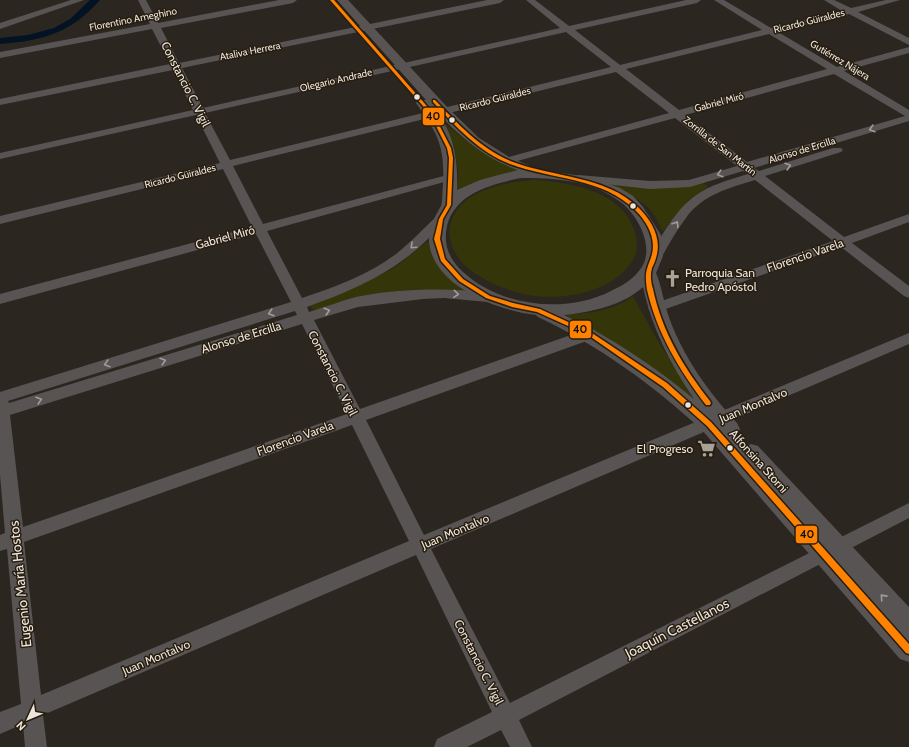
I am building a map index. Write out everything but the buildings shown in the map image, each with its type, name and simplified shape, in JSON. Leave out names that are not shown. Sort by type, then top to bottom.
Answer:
[{"type":"street","points":[[0,26],[80,0]]},
{"type":"street","name":"Constancio C. Vigil","points":[[142,0],[200,111],[225,164],[356,416],[521,747]]},
{"type":"street","name":"Florentino Ameghino","points":[[0,55],[293,0]]},
{"type":"street","points":[[332,0],[363,28]]},
{"type":"street","points":[[342,0],[363,28],[438,113],[474,141],[506,161],[543,174]]},
{"type":"street","name":"Ataliva Herrera","points":[[0,102],[500,0]]},
{"type":"street","name":"Zorrilla de San Martín","points":[[530,0],[909,293]]},
{"type":"street","name":"Olegario Andrade","points":[[0,156],[396,66],[697,0]]},
{"type":"street","name":"Gutiérrez Nájera","points":[[718,0],[909,114]]},
{"type":"street","points":[[828,0],[909,42]]},
{"type":"street","name":"Ricardo Güiraldes","points":[[0,220],[896,0]]},
{"type":"street","name":"Gabriel Miró","points":[[506,161],[909,50]]},
{"type":"street","points":[[438,113],[449,148],[451,177],[445,212],[437,239],[444,260],[461,280],[488,297],[512,305],[538,310],[569,310],[598,304],[623,294],[651,265]]},
{"type":"street","name":"Alonso de Ercilla","points":[[576,178],[650,185],[690,183],[909,118]]},
{"type":"street","name":"Alonso de Ercilla","points":[[651,265],[681,216],[696,201],[712,191],[757,175],[909,128]]},
{"type":"street","points":[[445,212],[463,194],[480,184],[499,178],[521,174],[543,174]]},
{"type":"street","name":"Alfonsina Storni","points":[[543,174],[576,178],[599,185],[620,195],[637,208],[649,223],[655,240],[651,265],[655,308],[673,351],[714,421],[830,550],[909,650]]},
{"type":"street","name":"Gabriel Miró","points":[[0,299],[451,177]]},
{"type":"street","name":"Alonso de Ercilla","points":[[301,311],[337,290],[387,266],[412,247],[445,212]]},
{"type":"street","name":"Florencio Varela","points":[[655,308],[909,218]]},
{"type":"street","name":"Alonso de Ercilla","points":[[0,405],[301,311],[402,295],[444,293],[488,297]]},
{"type":"street","name":"Alfonsina Storni","points":[[538,310],[590,334],[633,362],[714,421]]},
{"type":"street","name":"Florencio Varela","points":[[8,540],[590,334]]},
{"type":"street","name":"Juan Montalvo","points":[[0,723],[909,338]]},
{"type":"street","name":"Eugenio María Hostos","points":[[0,405],[8,540],[36,747]]},
{"type":"street","name":"Joaquín Castellanos","points":[[445,747],[909,510]]},
{"type":"street","name":"Alfonsina Storni","points":[[830,550],[909,626]]},
{"type":"shaded area","points":[[444,123],[484,153],[531,173],[455,195],[458,167],[454,149]]},
{"type":"shaded area","points":[[534,180],[563,183],[594,191],[619,207],[629,218],[635,232],[637,242],[637,249],[634,258],[625,270],[613,280],[600,287],[569,296],[553,297],[523,294],[506,289],[486,280],[468,268],[453,249],[449,234],[450,226],[455,214],[462,204],[472,196],[484,190],[510,183]]},
{"type":"shaded area","points":[[703,182],[708,187],[688,201],[662,232],[653,213],[640,201],[606,184]]},
{"type":"shaded area","points":[[431,239],[470,293],[408,290],[372,295],[313,310],[310,306],[365,283],[394,268]]},
{"type":"shaded area","points":[[633,296],[652,331],[699,408],[625,350],[564,314],[600,311],[617,305]]},
{"type":"waterway","points":[[0,41],[28,38],[48,33],[66,26],[96,0]]},
{"type":"transit line","name":"40","points":[[332,0],[432,114],[449,148],[451,158],[449,205],[441,219],[437,239],[443,260],[461,280],[488,297],[512,305],[538,310],[590,334],[665,385],[709,424],[909,650]]},
{"type":"transit line","name":"40","points":[[434,101],[463,131],[485,149],[497,156],[523,167],[583,181],[612,191],[625,199],[641,213],[654,235],[656,247],[648,273],[650,291],[655,309],[673,352],[689,378],[708,403]]},
{"type":"place","name":"Parroquia San Pedro Apóstol","points":[[672,279]]},
{"type":"place","name":"El Progreso","points":[[706,448]]}]
